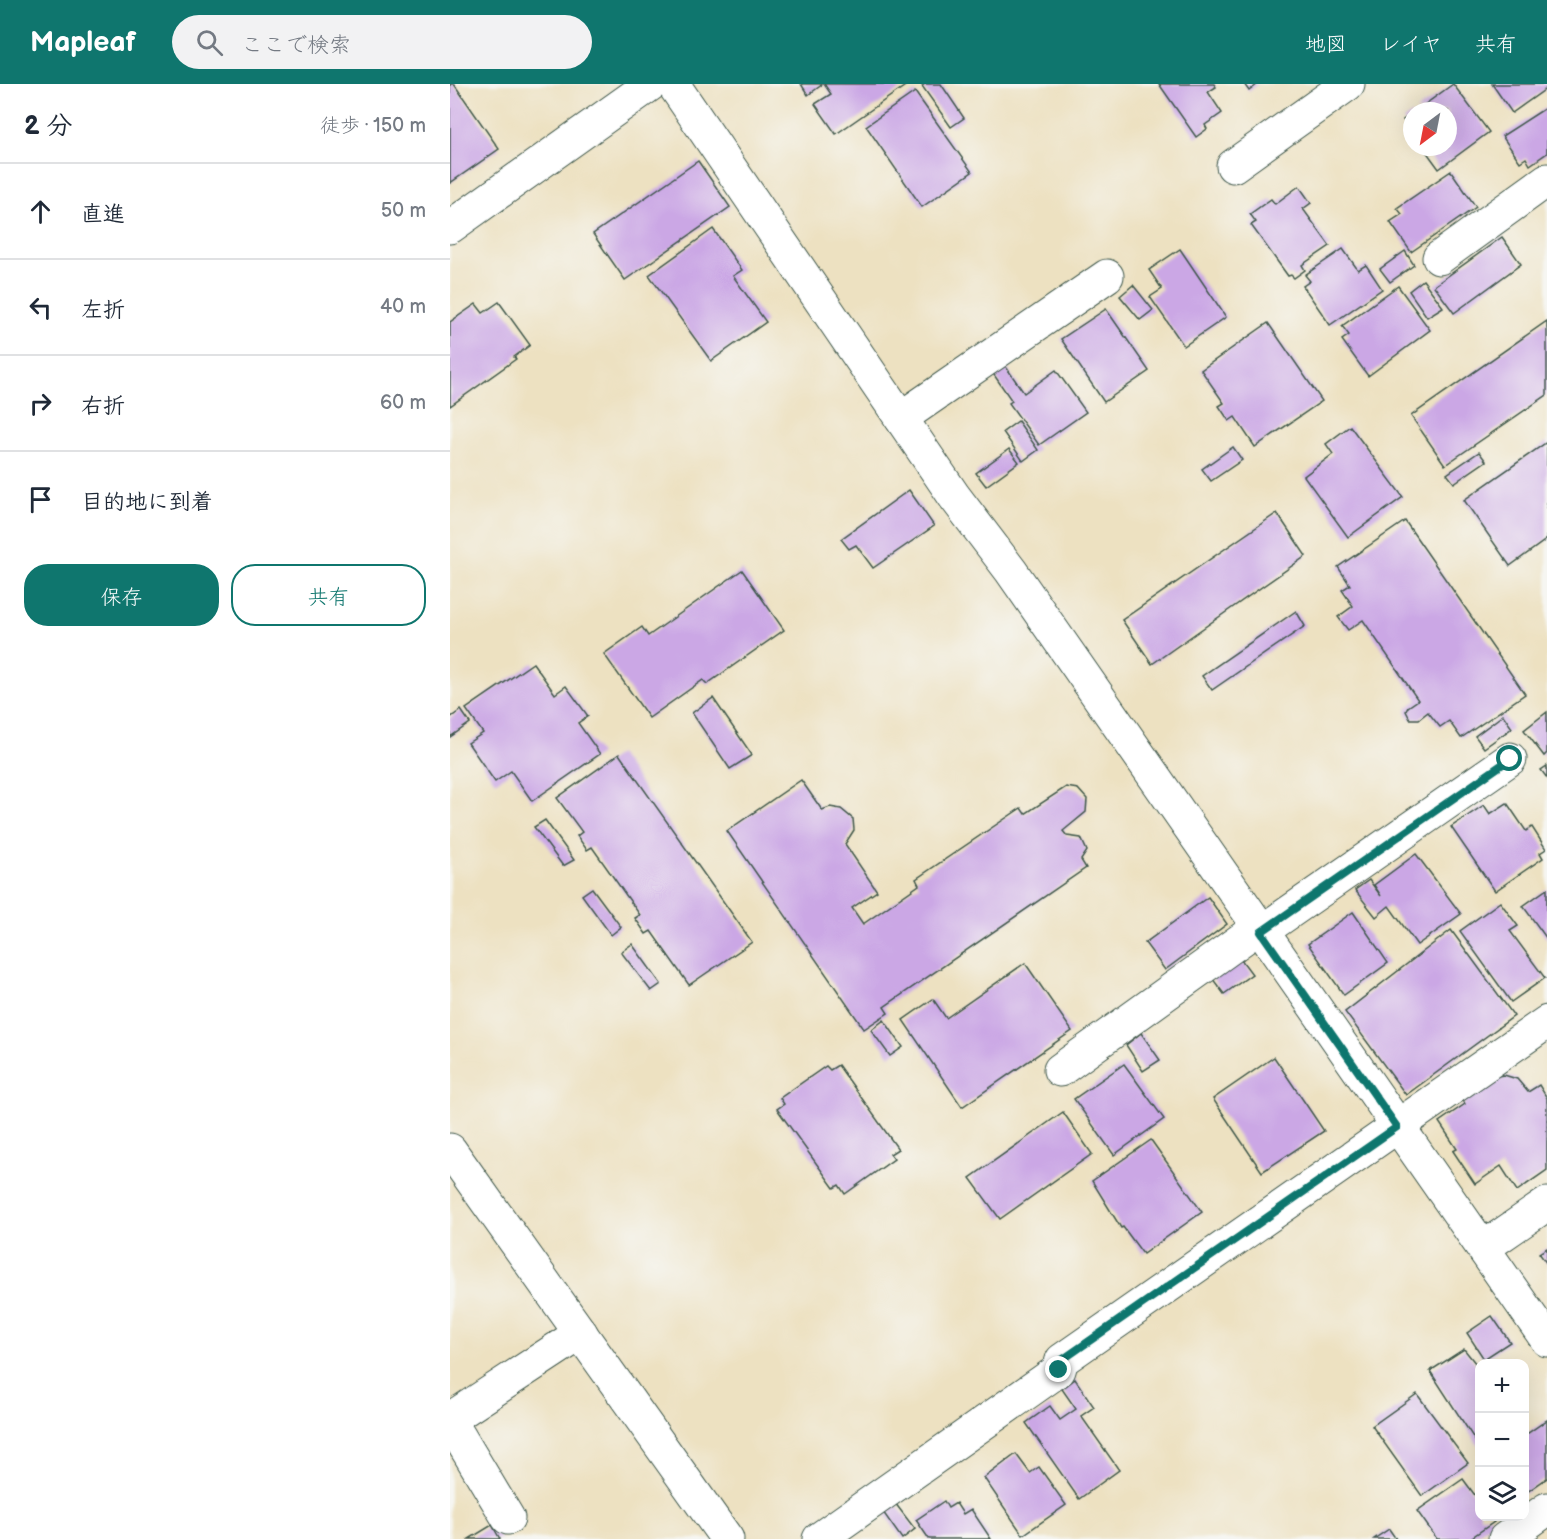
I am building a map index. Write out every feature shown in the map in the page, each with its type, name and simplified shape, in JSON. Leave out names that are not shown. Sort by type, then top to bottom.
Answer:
[{"type":"street","points":[[450,227],[651,84]]},
{"type":"street","points":[[673,84],[901,418],[1547,1340]]},
{"type":"street","points":[[1233,166],[1348,84]]},
{"type":"street","points":[[1439,258],[1547,180]]},
{"type":"street","points":[[901,418],[1107,276]]},
{"type":"street","points":[[1060,1070],[1510,759]]},
{"type":"street","points":[[819,1539],[1059,1370],[1062,1360],[1547,1022]]},
{"type":"street","points":[[450,1150],[727,1539]]},
{"type":"street","points":[[1483,1248],[1547,1204]]},
{"type":"street","points":[[508,1518],[450,1420],[581,1333]]},
{"type":"street","points":[[1505,1539],[1547,1509]]},
{"type":"building","points":[[450,84],[454,84],[499,149],[450,183]]},
{"type":"building","points":[[801,84],[823,84],[808,95]]},
{"type":"building","points":[[824,84],[908,84],[836,134],[815,104],[831,94]]},
{"type":"building","points":[[941,84],[964,118],[951,127],[922,86]]},
{"type":"building","points":[[1159,84],[1214,84],[1216,87],[1208,92],[1222,113],[1205,125],[1207,129],[1196,137]]},
{"type":"building","points":[[1244,84],[1258,84],[1249,91]]},
{"type":"building","points":[[1453,84],[1489,132],[1457,156],[1457,102],[1428,102]]},
{"type":"building","points":[[1492,84],[1547,84],[1547,88],[1512,113]]},
{"type":"building","points":[[915,92],[972,172],[922,207],[866,126]]},
{"type":"building","points":[[1547,107],[1547,153],[1530,165],[1526,158],[1520,162],[1502,136]]},
{"type":"building","points":[[1430,156],[1457,156],[1439,169]]},
{"type":"building","points":[[698,161],[730,207],[625,280],[593,234]]},
{"type":"building","points":[[1451,171],[1476,207],[1411,252],[1390,222],[1402,214],[1397,208]]},
{"type":"building","points":[[1299,186],[1311,203],[1303,209],[1330,246],[1302,265],[1305,270],[1294,278],[1291,275],[1288,276],[1251,225],[1256,222],[1250,214],[1271,199],[1275,204]]},
{"type":"building","points":[[713,229],[742,270],[733,276],[766,322],[711,361],[649,275]]},
{"type":"building","points":[[1502,237],[1521,264],[1454,313],[1434,286]]},
{"type":"building","points":[[1180,249],[1226,317],[1184,346],[1150,297],[1162,289],[1149,270]]},
{"type":"building","points":[[1343,249],[1358,270],[1366,265],[1382,289],[1330,325],[1303,286],[1310,281],[1305,275]]},
{"type":"building","points":[[1405,251],[1414,265],[1390,282],[1380,269]]},
{"type":"building","points":[[1423,280],[1443,307],[1427,317],[1409,291]]},
{"type":"building","points":[[1133,285],[1153,310],[1140,320],[1120,296]]},
{"type":"building","points":[[1398,286],[1430,330],[1368,376],[1342,340],[1349,335],[1342,326]]},
{"type":"building","points":[[499,302],[530,345],[514,357],[516,359],[450,406],[450,322],[476,304],[483,313]]},
{"type":"building","points":[[1106,309],[1149,371],[1104,402],[1061,339]]},
{"type":"building","points":[[1547,321],[1547,395],[1445,465],[1411,416]]},
{"type":"building","points":[[1268,323],[1322,401],[1255,447],[1235,417],[1229,421],[1219,406],[1224,403],[1201,370]]},
{"type":"building","points":[[1004,364],[1024,393],[1056,370],[1086,412],[1039,445],[1009,403],[1012,401],[992,372]]},
{"type":"building","points":[[1018,421],[1038,450],[1023,461],[1003,432]]},
{"type":"building","points":[[1350,426],[1403,497],[1348,537],[1304,476],[1333,454],[1326,444]]},
{"type":"building","points":[[1547,442],[1547,539],[1510,566],[1464,500]]},
{"type":"building","points":[[1233,447],[1242,460],[1211,481],[1202,469]]},
{"type":"building","points":[[1009,449],[1019,462],[986,486],[976,473]]},
{"type":"building","points":[[1479,452],[1486,461],[1454,483],[1447,474]]},
{"type":"building","points":[[909,490],[934,526],[873,568],[856,545],[849,549],[841,539]]},
{"type":"building","points":[[1277,513],[1306,556],[1152,664],[1122,620]]},
{"type":"building","points":[[1405,521],[1525,694],[1461,738],[1449,721],[1440,727],[1428,712],[1419,719],[1410,719],[1406,711],[1418,700],[1363,620],[1348,630],[1338,617],[1353,606],[1342,590],[1350,585],[1338,567]]},
{"type":"building","points":[[742,570],[784,630],[707,684],[703,680],[649,718],[604,654],[642,627],[648,636]]},
{"type":"building","points":[[1296,611],[1305,626],[1212,690],[1202,676]]},
{"type":"building","points":[[533,663],[555,694],[566,686],[588,716],[578,723],[600,754],[532,801],[511,771],[495,782],[468,743],[483,733],[466,709]]},
{"type":"building","points":[[713,698],[752,755],[730,769],[692,713]]},
{"type":"building","points":[[461,710],[470,723],[450,737],[450,718]]},
{"type":"building","points":[[1547,712],[1547,753],[1544,756],[1524,730]]},
{"type":"building","points":[[1503,715],[1512,728],[1484,748],[1475,736]]},
{"type":"building","points":[[619,754],[752,942],[689,985],[651,931],[646,934],[635,918],[640,915],[592,847],[587,850],[577,836],[582,832],[557,798]]},
{"type":"building","points":[[1547,766],[1547,778],[1541,770]]},
{"type":"building","points":[[801,780],[822,810],[830,807],[841,809],[853,819],[854,830],[845,844],[877,891],[852,908],[863,924],[919,885],[916,879],[1021,808],[1025,814],[1066,787],[1078,789],[1087,799],[1086,812],[1063,831],[1067,836],[1081,838],[1087,851],[1081,860],[1086,868],[884,1007],[888,1013],[864,1029],[727,831]]},
{"type":"building","points":[[1507,803],[1526,831],[1532,827],[1546,849],[1540,853],[1543,858],[1495,891],[1451,827],[1484,805],[1490,814]]},
{"type":"building","points":[[545,820],[574,860],[563,866],[534,827]]},
{"type":"building","points":[[1416,854],[1461,914],[1417,945],[1389,906],[1376,917],[1355,890],[1369,880],[1381,896],[1374,885]]},
{"type":"building","points":[[592,888],[621,927],[611,935],[582,895]]},
{"type":"building","points":[[1547,889],[1547,939],[1523,906]]},
{"type":"building","points":[[1208,897],[1227,924],[1165,970],[1145,943]]},
{"type":"building","points":[[1500,902],[1518,926],[1510,931],[1545,978],[1511,1002],[1460,931]]},
{"type":"building","points":[[1353,912],[1388,963],[1344,995],[1308,944]]},
{"type":"building","points":[[1451,930],[1514,1016],[1406,1095],[1345,1012]]},
{"type":"building","points":[[632,944],[661,984],[651,991],[621,952]]},
{"type":"building","points":[[1240,958],[1252,974],[1224,994],[1212,978]]},
{"type":"building","points":[[1025,963],[1072,1031],[962,1107],[903,1020],[933,999],[946,1018]]},
{"type":"building","points":[[884,1020],[903,1047],[890,1056],[871,1030]]},
{"type":"building","points":[[1141,1033],[1160,1060],[1143,1071],[1126,1045]]},
{"type":"building","points":[[1274,1057],[1324,1131],[1262,1172],[1213,1099]]},
{"type":"building","points":[[1124,1064],[1164,1119],[1114,1155],[1074,1099]]},
{"type":"building","points":[[838,1065],[898,1149],[890,1154],[894,1159],[845,1194],[839,1185],[834,1188],[777,1109],[784,1104],[780,1098],[826,1066],[830,1070]]},
{"type":"building","points":[[1504,1075],[1517,1079],[1528,1092],[1539,1085],[1547,1098],[1547,1170],[1517,1191],[1501,1166],[1475,1184],[1453,1151],[1457,1149],[1439,1122],[1465,1104],[1463,1100],[1497,1076]]},
{"type":"building","points":[[1063,1112],[1092,1154],[1000,1219],[970,1178]]},
{"type":"building","points":[[1151,1140],[1202,1212],[1143,1254],[1123,1227],[1121,1228],[1092,1181]]},
{"type":"building","points":[[1547,1248],[1547,1264],[1539,1253]]},
{"type":"building","points":[[1492,1316],[1510,1342],[1484,1359],[1467,1333]]},
{"type":"building","points":[[1464,1349],[1475,1363],[1475,1440],[1430,1371]]},
{"type":"building","points":[[1075,1379],[1094,1407],[1081,1416],[1119,1470],[1079,1499],[1026,1423],[1050,1406],[1060,1420],[1076,1409],[1062,1389]]},
{"type":"building","points":[[1417,1394],[1468,1463],[1422,1496],[1372,1426]]},
{"type":"building","points":[[1547,1420],[1547,1478],[1529,1491],[1529,1467],[1529,1433]]},
{"type":"building","points":[[1016,1454],[1030,1473],[1039,1467],[1066,1505],[1023,1535],[984,1478]]},
{"type":"building","points":[[1463,1479],[1475,1495],[1475,1521],[1494,1522],[1469,1539],[1437,1539],[1417,1511]]},
{"type":"building","points":[[944,1501],[948,1508],[956,1503],[963,1514],[971,1509],[991,1539],[929,1539],[916,1520]]},
{"type":"building","points":[[895,1503],[915,1529],[902,1539],[883,1512]]},
{"type":"building","points":[[492,1525],[500,1539],[469,1539]]},
{"type":"building","points":[[1389,1529],[1396,1539],[1374,1539]]},
{"type":"route","points":[[1059,1370],[1062,1360],[1397,1127],[1261,932],[1510,759]]}]
